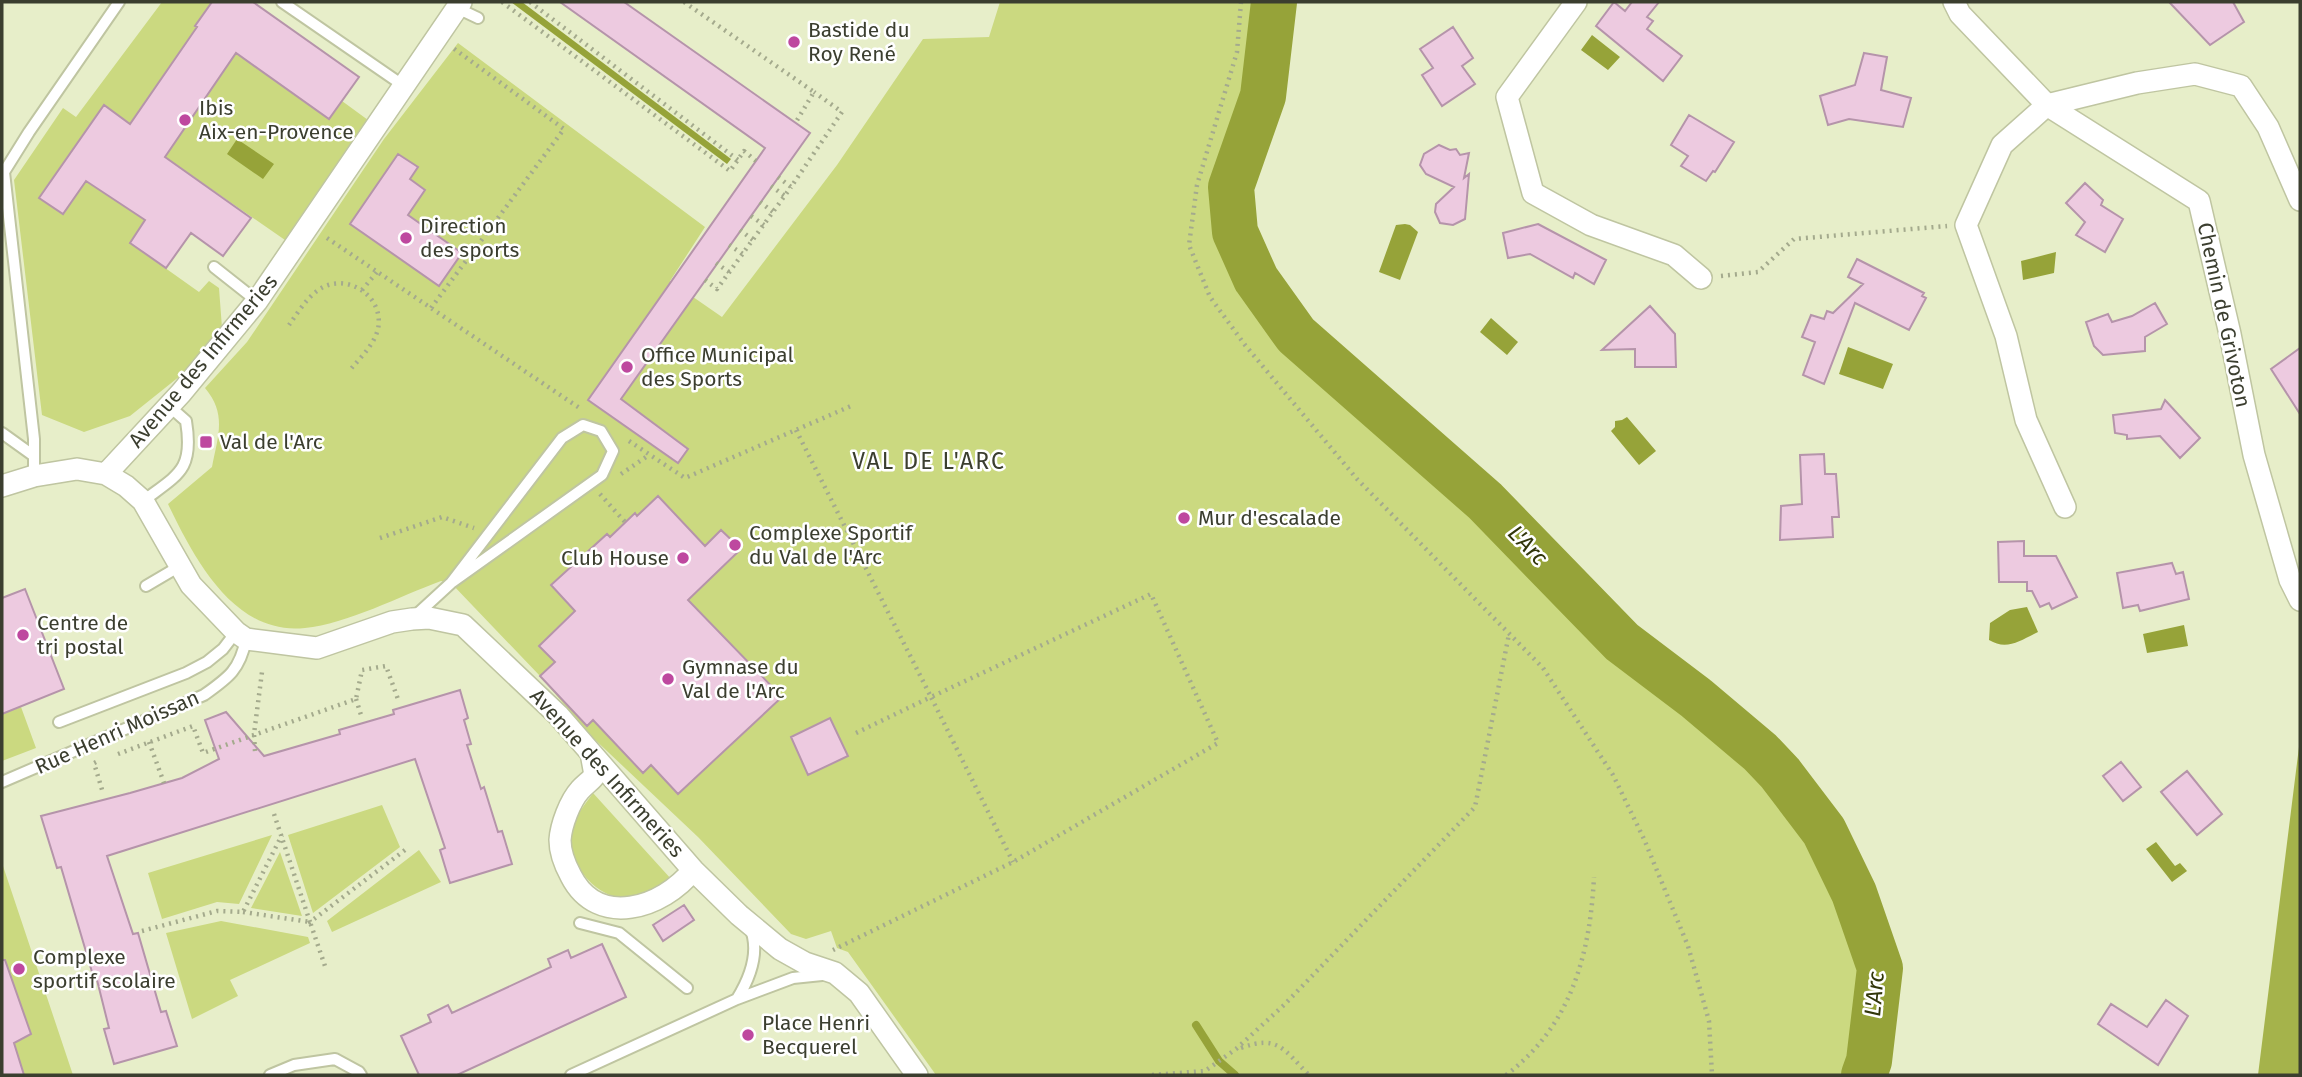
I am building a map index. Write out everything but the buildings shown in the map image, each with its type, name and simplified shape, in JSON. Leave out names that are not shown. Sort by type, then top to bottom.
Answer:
[{"type":"street","points":[[1576,2],[1507,97],[1533,193],[1591,225],[1674,255],[1701,278]]},
{"type":"street","name":"Chemin de Grivoton","points":[[1954,2],[1960,14],[2047,105],[2199,201],[2230,334],[2254,455],[2290,580],[2300,600]]},
{"type":"street","name":"Avenue des Infirmeries","points":[[106,474],[169,406],[257,301],[459,5]]},
{"type":"street","points":[[2065,507],[2026,420],[2006,336],[1965,225],[2002,145],[2047,105],[2137,83],[2195,74],[2241,86],[2268,127],[2299,194]]},
{"type":"street","points":[[2,486],[34,466],[106,474],[127,486],[143,501],[191,584],[241,635]]},
{"type":"street","name":"Avenue des Infirmeries","points":[[241,635],[317,648],[392,622],[429,618],[463,625],[558,715],[693,870],[749,923],[780,949],[805,963],[835,973],[859,993],[917,1075]]},
{"type":"street","points":[[591,752],[596,775],[579,791],[569,809],[560,839],[563,859],[573,881],[586,895],[599,903],[612,908],[627,909],[660,897],[681,883],[693,870]]},
{"type":"lane","points":[[34,466],[34,439],[4,172],[119,2]]},
{"type":"lane","points":[[282,2],[404,86]]},
{"type":"lane","points":[[459,5],[478,18]]},
{"type":"lane","points":[[215,267],[257,301]]},
{"type":"lane","points":[[143,501],[177,475],[187,462],[187,421],[169,406]]},
{"type":"lane","points":[[412,619],[451,583],[602,475],[613,451],[601,431],[583,425],[562,438],[451,583]]},
{"type":"lane","points":[[2,433],[34,466]]},
{"type":"lane","points":[[146,586],[180,566]]},
{"type":"lane","points":[[60,722],[186,673],[207,662],[241,635]]},
{"type":"lane","name":"Rue Henri Moissan","points":[[2,782],[204,695],[230,677],[243,654],[241,635]]},
{"type":"lane","points":[[580,923],[619,933],[687,988]]},
{"type":"lane","points":[[737,999],[748,981],[753,962],[754,936],[749,923]]},
{"type":"lane","points":[[570,1075],[737,999],[793,978],[835,973]]},
{"type":"lane","points":[[270,1075],[294,1065],[335,1059],[361,1075]]},
{"type":"path","points":[[502,2],[730,171],[744,151],[756,161]]},
{"type":"path","points":[[530,2],[738,160]]},
{"type":"path","points":[[684,2],[842,112],[774,212],[717,289],[705,279]]},
{"type":"path","points":[[1241,2],[1237,51],[1197,185],[1189,246],[1210,297],[1245,345],[1357,480],[1544,668],[1613,775],[1644,839],[1688,946],[1709,1021],[1712,1075]]},
{"type":"path","points":[[431,308],[564,129],[438,37]]},
{"type":"path","points":[[796,122],[814,92]]},
{"type":"path","points":[[778,177],[791,187]]},
{"type":"path","points":[[771,187],[785,196]]},
{"type":"path","points":[[760,202],[774,212]]},
{"type":"path","points":[[751,216],[764,225]]},
{"type":"path","points":[[1701,278],[1758,272],[1794,239],[1965,225]]},
{"type":"path","points":[[309,226],[585,412]]},
{"type":"path","points":[[740,230],[753,240]]},
{"type":"path","points":[[730,245],[743,254]]},
{"type":"path","points":[[716,263],[729,272]]},
{"type":"path","points":[[362,290],[377,272]]},
{"type":"path","points":[[289,325],[313,294],[327,285],[346,284],[362,290],[376,306],[378,329],[368,349],[350,370]]},
{"type":"path","points":[[628,440],[685,478],[851,406]]},
{"type":"path","points":[[796,430],[1013,862]]},
{"type":"path","points":[[618,476],[649,455]]},
{"type":"path","points":[[598,491],[625,523]]},
{"type":"path","points":[[380,538],[442,517],[479,530]]},
{"type":"path","points":[[805,963],[1013,862],[1218,743],[1150,594],[856,733]]},
{"type":"path","points":[[1152,1075],[1205,1071],[1236,1049],[1284,1005],[1475,807],[1509,633]]},
{"type":"path","points":[[361,715],[356,699],[362,670],[386,666],[398,702]]},
{"type":"path","points":[[255,751],[254,734],[262,672]]},
{"type":"path","points":[[116,754],[193,726],[204,753],[356,699]]},
{"type":"path","points":[[149,742],[163,783]]},
{"type":"path","points":[[103,793],[94,763],[105,759]]},
{"type":"path","points":[[274,814],[326,969]]},
{"type":"path","points":[[243,912],[282,835]]},
{"type":"path","points":[[142,931],[217,911],[310,922],[405,850]]},
{"type":"path","points":[[1506,1075],[1524,1062],[1543,1040],[1571,996],[1588,942],[1594,877]]},
{"type":"path","points":[[1236,1049],[1259,1041],[1278,1044],[1309,1075]]},
{"type":"shaded area","points":[[162,2],[212,2],[126,129],[104,105],[39,197],[63,214],[86,181],[146,220],[130,243],[199,292],[209,281],[219,288],[222,328],[185,372],[130,416],[84,432],[42,415],[14,180],[63,108],[76,117]]},
{"type":"shaded area","points":[[511,2],[522,2],[731,159],[727,164]]},
{"type":"shaded area","name":"Complexe Sportif du Val de l'Arc","points":[[1000,2],[1274,2],[1263,96],[1231,187],[1235,232],[1256,279],[1296,335],[1485,501],[1622,642],[1696,698],[1760,752],[1780,773],[1824,831],[1854,893],[1880,968],[1869,1061],[1870,1075],[936,1075],[848,952],[837,948],[831,931],[806,939],[791,934],[698,837],[590,735],[540,676],[451,583],[441,581],[338,621],[305,628],[280,627],[257,620],[237,607],[204,569],[168,504],[212,467],[219,426],[216,407],[205,388],[247,342],[384,139],[458,43],[705,227],[670,281],[722,317],[837,165],[923,39],[989,37]]},
{"type":"shaded area","points":[[1592,35],[1620,57],[1608,70],[1581,50]]},
{"type":"shaded area","points":[[236,53],[329,119],[342,101],[368,120],[339,166],[285,240],[165,157]]},
{"type":"shaded area","points":[[237,139],[274,164],[263,179],[227,154]]},
{"type":"shaded area","points":[[1405,224],[1418,232],[1400,280],[1379,272],[1396,225]]},
{"type":"shaded area","points":[[2056,252],[2054,273],[2023,280],[2021,261]]},
{"type":"shaded area","points":[[1491,318],[1518,342],[1507,355],[1480,332]]},
{"type":"shaded area","points":[[1848,347],[1893,364],[1883,389],[1839,374]]},
{"type":"shaded area","points":[[1627,417],[1656,451],[1639,465],[1611,431],[1615,427],[1615,421]]},
{"type":"shaded area","points":[[2027,607],[2038,632],[2020,641],[2002,645],[1989,640],[1990,623],[2010,610]]},
{"type":"shaded area","points":[[2184,625],[2188,646],[2147,653],[2143,634]]},
{"type":"shaded area","points":[[21,707],[36,748],[2,761],[2,714]]},
{"type":"shaded area","points":[[2300,739],[2300,1075],[2258,1075]]},
{"type":"shaded area","points":[[593,793],[672,880],[642,896],[625,899],[601,891],[590,882],[575,860],[570,836],[576,819]]},
{"type":"shaded area","points":[[382,805],[400,847],[313,913],[288,835]]},
{"type":"shaded area","points":[[272,835],[239,904],[217,902],[162,919],[148,873]]},
{"type":"shaded area","points":[[2156,842],[2175,866],[2180,863],[2187,871],[2172,882],[2146,849]]},
{"type":"shaded area","points":[[419,850],[441,882],[332,932],[327,921]]},
{"type":"shaded area","points":[[280,852],[302,916],[251,908]]},
{"type":"shaded area","name":"Complexe sportif scolaire","points":[[2,863],[73,1075],[2,1075]]},
{"type":"shaded area","points":[[221,921],[308,937],[310,943],[230,980],[238,996],[192,1019],[166,933]]},
{"type":"waterway","name":"L'Arc","points":[[1274,2],[1263,96],[1231,187],[1235,232],[1256,279],[1296,335],[1485,501],[1622,642],[1696,698],[1760,752],[1780,773],[1824,831],[1854,893],[1880,968],[1869,1061],[1864,1075]]},
{"type":"waterway","points":[[1196,1025],[1219,1061],[1235,1075]]},
{"type":"place","name":"Bastide du Roy René","points":[[794,42]]},
{"type":"place","name":"Ibis Aix-en-Provence","points":[[185,120]]},
{"type":"place","name":"Direction des sports","points":[[406,238]]},
{"type":"place","name":"Office Municipal des Sports","points":[[627,367]]},
{"type":"place","name":"Val de l'Arc","points":[[206,442]]},
{"type":"place","name":"Mur d'escalade","points":[[1184,518]]},
{"type":"place","name":"Complexe Sportif du Val de l'Arc","points":[[735,545]]},
{"type":"place","name":"Club House","points":[[683,558]]},
{"type":"place","name":"Centre de tri postal","points":[[23,635]]},
{"type":"place","name":"Gymnase du Val de l'Arc","points":[[668,679]]},
{"type":"place","name":"Complexe sportif scolaire","points":[[19,969]]},
{"type":"place","name":"Place Henri Becquerel","points":[[748,1035]]},
{"type":"district","name":"VAL DE L'ARC","points":[[929,461]]}]
